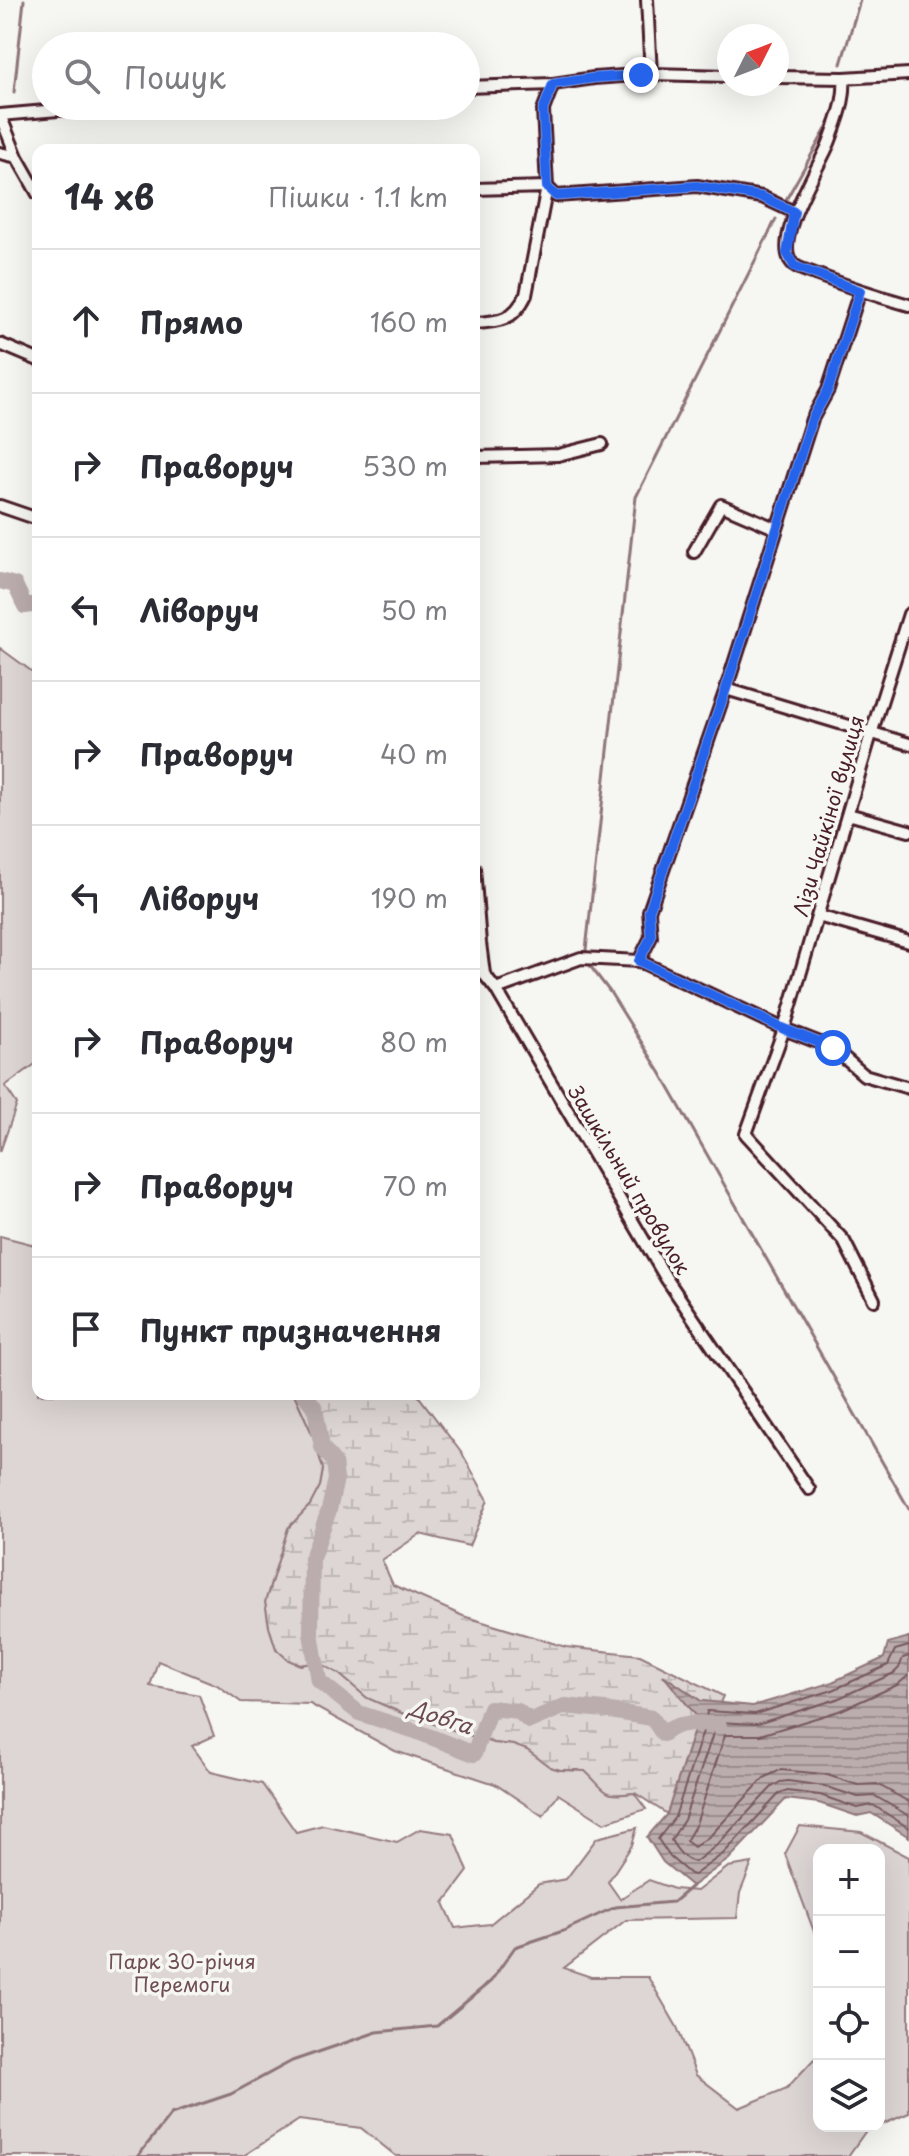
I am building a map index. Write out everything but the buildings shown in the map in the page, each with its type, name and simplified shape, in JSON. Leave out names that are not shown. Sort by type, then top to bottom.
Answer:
[{"type":"street","points":[[647,0],[651,74]]},
{"type":"street","points":[[480,87],[553,84],[651,74],[717,76]]},
{"type":"street","points":[[789,77],[909,74]]},
{"type":"street","points":[[844,78],[845,93],[828,145],[794,212],[787,253],[794,266],[860,291],[909,305]]},
{"type":"street","points":[[480,322],[506,319],[520,309],[526,295],[547,187],[543,110],[553,84]]},
{"type":"street","points":[[32,112],[0,115],[32,183]]},
{"type":"street","points":[[0,153],[17,157]]},
{"type":"street","points":[[480,189],[547,187],[556,196],[697,186],[762,197],[794,212]]},
{"type":"street","points":[[639,961],[651,937],[649,911],[726,689],[812,419],[828,390],[860,291]]},
{"type":"street","points":[[0,344],[32,357]]},
{"type":"street","points":[[480,457],[558,455],[602,444]]},
{"type":"street","points":[[694,552],[721,505],[777,529]]},
{"type":"street","points":[[0,506],[32,517]]},
{"type":"street","name":"Лізи Чайкіної вулиця","points":[[874,1300],[844,1241],[746,1134],[784,1029],[909,614]]},
{"type":"street","points":[[726,689],[909,744]]},
{"type":"street","points":[[848,814],[909,831]]},
{"type":"street","points":[[818,916],[909,942]]},
{"type":"street","points":[[496,989],[581,958],[639,961],[784,1029],[833,1048],[864,1075],[909,1088]]},
{"type":"street","name":"Зашкільний провулок","points":[[480,965],[666,1278],[809,1489]]},
{"type":"green space","points":[[0,648],[32,672],[32,1066],[5,1086],[17,1104],[0,1152]]},
{"type":"green space","name":"Парк 30-річчя Перемоги","points":[[0,1236],[32,1244],[32,1400],[297,1400],[313,1436],[323,1469],[320,1486],[310,1505],[288,1528],[265,1602],[276,1649],[288,1660],[300,1665],[321,1664],[339,1674],[367,1698],[406,1715],[493,1743],[527,1750],[550,1767],[585,1771],[610,1794],[634,1793],[646,1809],[604,1823],[558,1794],[543,1816],[495,1784],[395,1751],[310,1704],[241,1702],[217,1685],[158,1661],[150,1686],[199,1695],[214,1736],[192,1746],[211,1772],[262,1784],[296,1832],[323,1825],[397,1842],[420,1829],[453,1834],[468,1871],[444,1903],[455,1928],[490,1924],[539,1884],[566,1879],[597,1838],[637,1828],[632,1845],[608,1882],[620,1899],[649,1880],[674,1889],[697,1891],[728,1867],[752,1863],[740,1893],[737,1918],[626,1920],[564,1968],[591,1977],[648,1977],[677,2027],[696,2075],[739,2108],[787,2088],[813,2060],[813,2132],[865,2132],[848,2156],[396,2156],[361,2128],[299,2120],[243,2156],[0,2156]]},
{"type":"green space","points":[[297,1400],[422,1400],[463,1455],[488,1500],[469,1546],[420,1534],[382,1560],[393,1585],[463,1616],[566,1647],[640,1655],[723,1696],[720,1703],[701,1701],[666,1677],[698,1718],[667,1814],[635,1793],[606,1793],[579,1770],[550,1767],[513,1745],[493,1743],[406,1715],[367,1698],[339,1674],[313,1663],[300,1665],[288,1660],[276,1649],[265,1602],[288,1528],[310,1505],[320,1486],[323,1470],[313,1436]]},
{"type":"green space","points":[[800,1826],[861,1832],[884,1844],[813,1844],[813,1929],[785,1854]]},
{"type":"green space","points":[[885,1844],[909,1857],[909,2113],[885,2123]]},
{"type":"water","points":[[909,1637],[909,1837],[871,1813],[857,1816],[819,1803],[786,1799],[729,1859],[692,1886],[663,1862],[647,1837],[667,1814],[698,1718],[663,1675],[701,1701],[753,1706],[830,1683],[884,1658],[888,1643]]},
{"type":"waterway","points":[[14,92],[24,0]]},
{"type":"waterway","points":[[841,64],[860,0]]},
{"type":"waterway","points":[[783,205],[834,115],[838,90]]},
{"type":"waterway","points":[[586,950],[636,497],[776,219]]},
{"type":"waterway","name":"Довга","points":[[0,581],[15,585],[25,606],[32,605]]},
{"type":"waterway","points":[[591,967],[660,1072],[909,1509]]},
{"type":"waterway","name":"Довга","points":[[309,1400],[315,1408],[322,1447],[334,1462],[336,1479],[312,1558],[311,1633],[319,1681],[359,1713],[474,1754],[490,1708],[518,1711],[529,1721],[565,1706],[604,1710],[652,1718],[663,1734],[682,1724],[719,1725]]},
{"type":"waterway","points":[[138,2156],[171,2114],[231,2094],[292,2061],[377,2032],[437,2026],[491,1981],[515,1947],[563,1931],[615,1907],[673,1902],[692,1886]]},
{"type":"route","points":[[641,75],[553,84],[543,110],[547,187],[556,196],[697,186],[762,197],[794,212],[787,253],[794,266],[860,291],[828,390],[812,419],[726,689],[649,911],[651,937],[639,961],[784,1029],[833,1048]]}]
